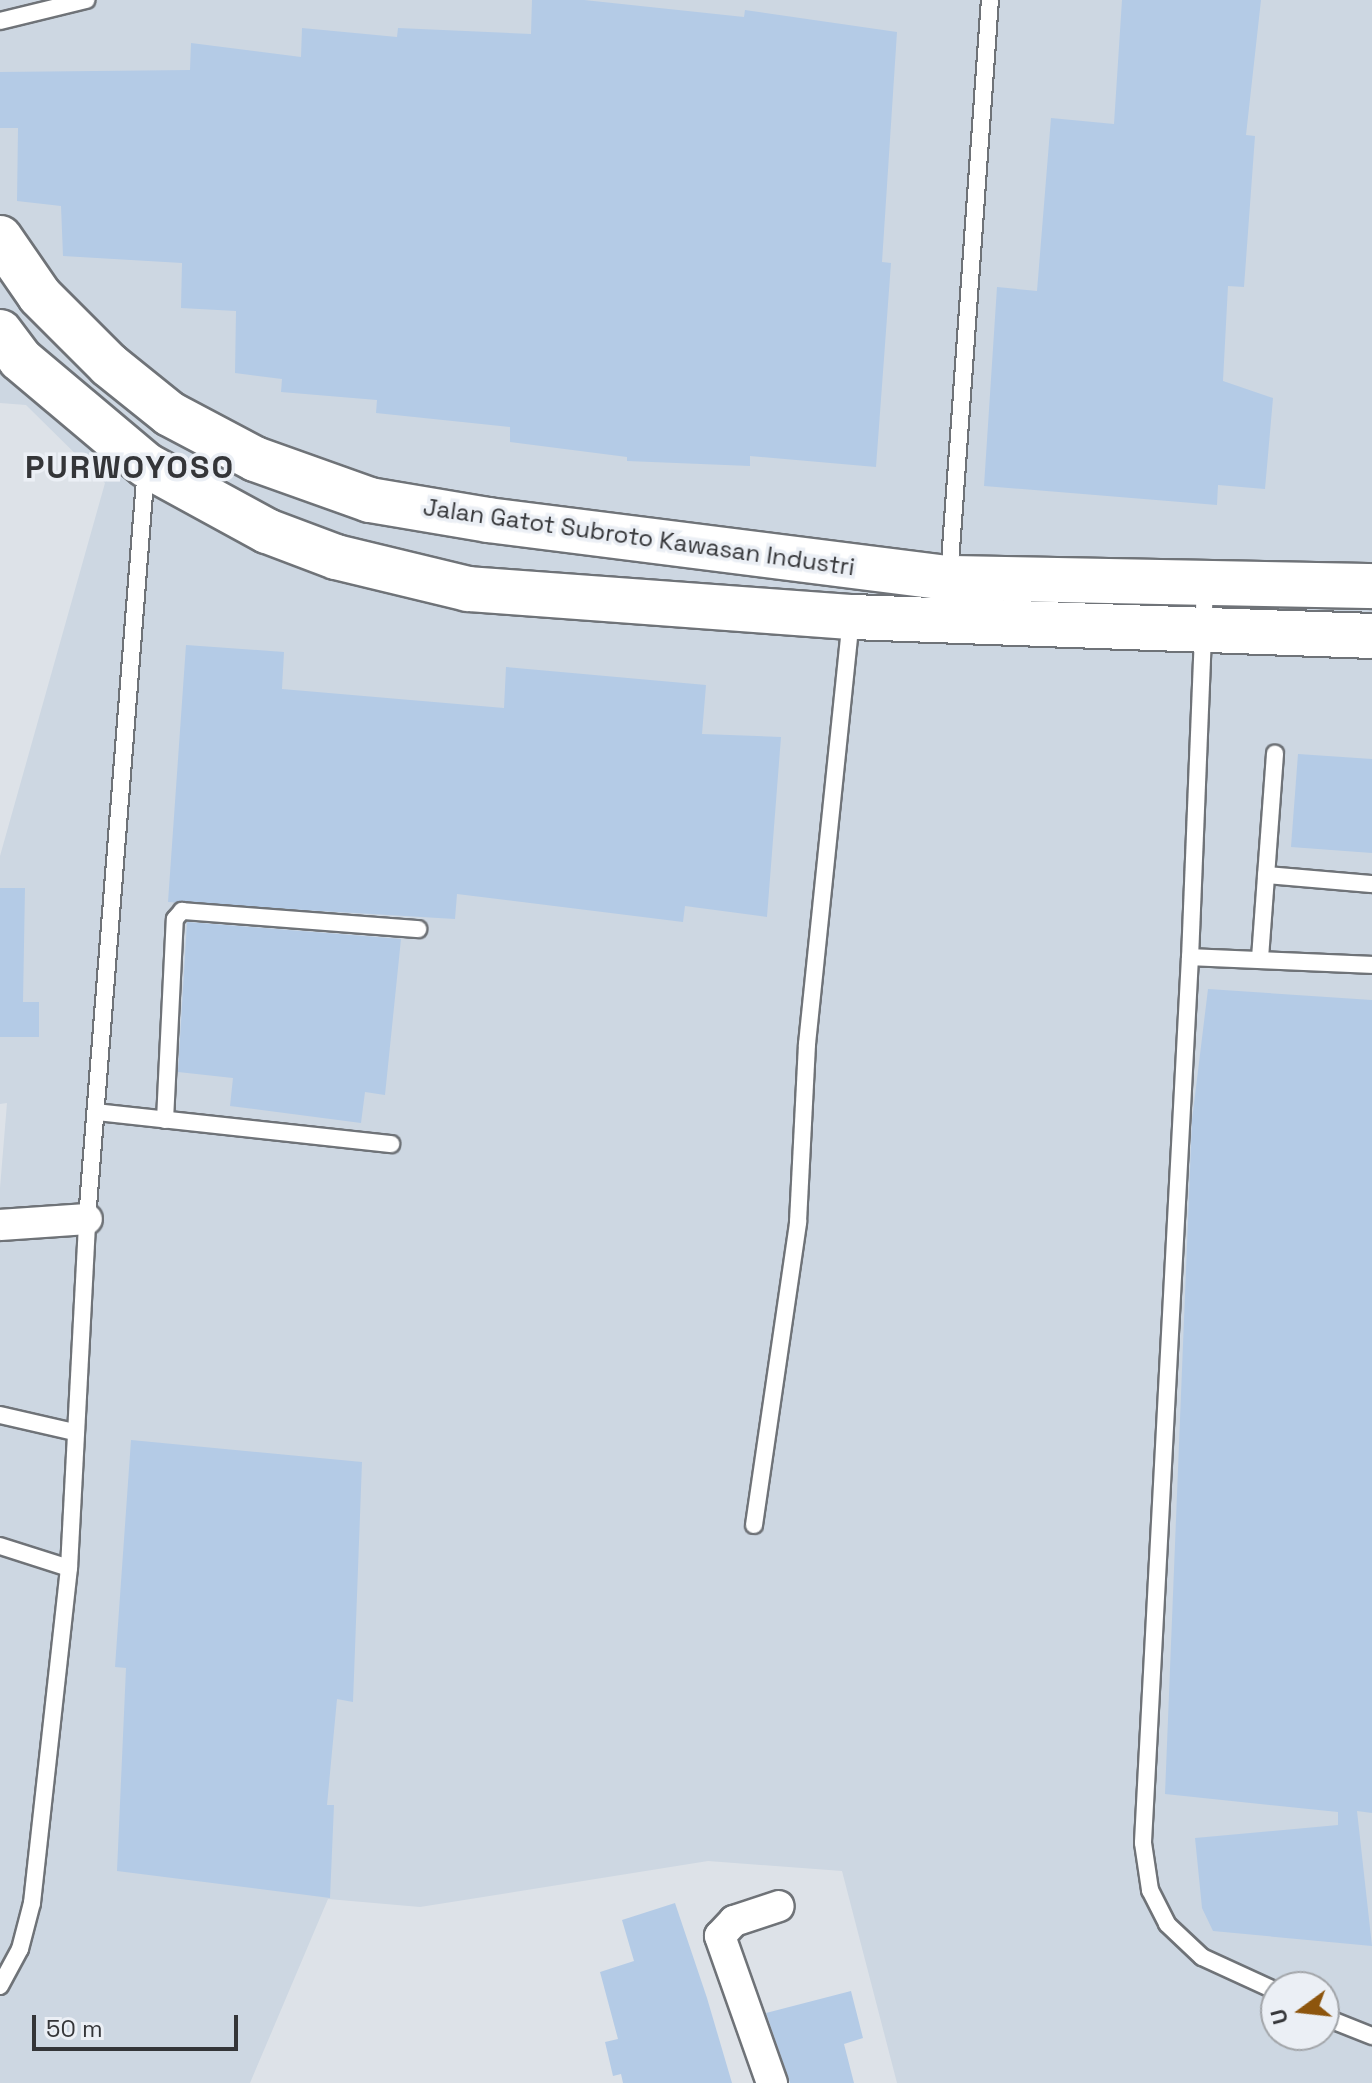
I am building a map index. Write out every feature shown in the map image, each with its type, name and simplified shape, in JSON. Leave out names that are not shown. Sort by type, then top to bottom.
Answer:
[{"type":"street","name":"Jalan Gatot Subroto Kawasan Industri","points":[[0,238],[40,296],[109,365],[170,414],[255,459],[370,500],[947,599],[1201,627],[1372,636]]},
{"type":"street","name":"Jalan Gatot Subroto Kawasan Industri","points":[[0,332],[20,359],[146,465],[267,531],[336,557],[468,589],[852,617],[947,599],[1206,580],[1372,586]]},
{"type":"street","points":[[0,1225],[87,1219]]},
{"type":"street","points":[[772,2083],[720,1936],[734,1921],[779,1906]]},
{"type":"lane","points":[[0,21],[86,0]]},
{"type":"lane","points":[[947,599],[990,0]]},
{"type":"lane","points":[[0,1986],[20,1949],[32,1903],[69,1568],[87,1219],[146,465]]},
{"type":"lane","points":[[1206,580],[1201,627],[1190,957],[1143,1843],[1150,1890],[1167,1924],[1202,1957],[1260,1984]]},
{"type":"lane","points":[[754,1525],[798,1222],[810,1014],[852,617]]},
{"type":"lane","points":[[1260,958],[1275,754]]},
{"type":"lane","points":[[1266,875],[1372,884]]},
{"type":"lane","points":[[165,1120],[175,919],[182,911],[418,929]]},
{"type":"lane","points":[[1190,957],[1372,965]]},
{"type":"lane","points":[[96,1112],[391,1144]]},
{"type":"lane","points":[[0,1415],[74,1432]]},
{"type":"lane","points":[[0,1546],[69,1568]]},
{"type":"lane","points":[[1340,2023],[1372,2036]]},
{"type":"shaded area","points":[[0,0],[1372,0],[1372,2083],[897,2083],[842,1871],[708,1861],[420,1907],[328,1899],[250,2083],[0,2083],[0,1188],[7,1103],[0,1104],[0,856],[105,483],[26,405],[0,403]]},
{"type":"building","points":[[532,0],[584,0],[744,17],[745,10],[897,32],[882,262],[891,263],[876,467],[750,456],[750,466],[627,461],[627,457],[510,442],[510,427],[376,413],[377,400],[281,392],[282,379],[235,373],[236,311],[181,308],[182,263],[63,256],[61,206],[17,201],[18,128],[0,128],[0,72],[190,70],[191,43],[301,57],[302,28],[397,37],[398,28],[531,34]]},
{"type":"building","points":[[1122,0],[1261,0],[1246,135],[1255,136],[1244,287],[1228,286],[1223,381],[1273,398],[1265,489],[1218,485],[1217,505],[984,486],[997,287],[1037,291],[1051,118],[1114,124]]},
{"type":"building","points":[[186,645],[284,652],[282,689],[504,708],[506,667],[706,685],[702,734],[781,737],[767,917],[685,906],[683,922],[457,894],[455,919],[168,902]]},
{"type":"building","points":[[1298,754],[1372,759],[1372,853],[1291,847]]},
{"type":"building","points":[[0,888],[25,888],[23,1002],[39,1002],[39,1037],[0,1037]]},
{"type":"building","points":[[187,922],[401,939],[385,1095],[365,1092],[361,1123],[230,1106],[233,1078],[178,1072]]},
{"type":"building","points":[[1208,989],[1372,1000],[1372,1813],[1357,1811],[1372,1946],[1213,1931],[1202,1908],[1195,1838],[1338,1825],[1338,1812],[1165,1794],[1192,1120]]},
{"type":"building","points":[[131,1440],[362,1462],[353,1702],[337,1699],[327,1805],[334,1805],[330,1898],[117,1871],[126,1668],[115,1667]]},
{"type":"building","points":[[675,1903],[732,2083],[623,2083],[621,2074],[613,2076],[605,2042],[618,2039],[600,1972],[634,1961],[622,1920]]},
{"type":"building","points":[[851,1991],[863,2038],[844,2044],[854,2083],[790,2083],[766,2013]]},
{"type":"district","name":"PURWOYOSO","points":[[130,467]]}]
